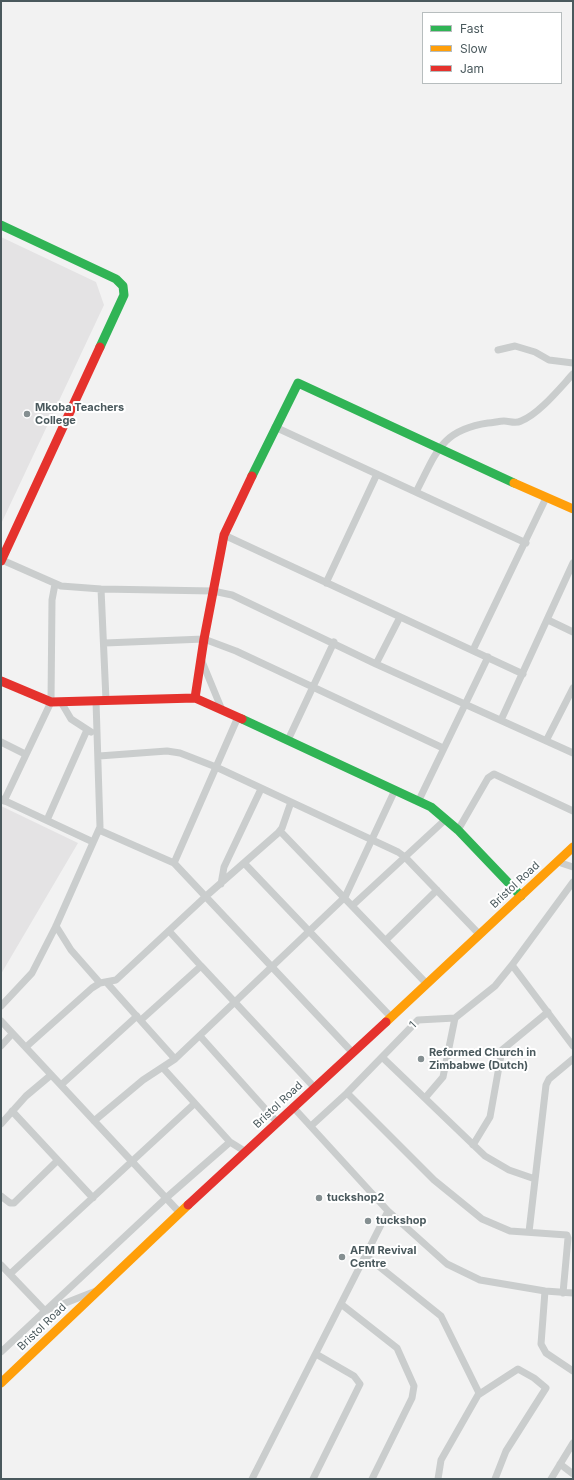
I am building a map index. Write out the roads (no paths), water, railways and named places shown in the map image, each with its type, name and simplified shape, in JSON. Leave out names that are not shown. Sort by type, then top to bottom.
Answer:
[{"type":"street","points":[[1,225],[116,280],[123,286],[124,291],[124,295],[1,561],[55,584],[101,589],[213,591],[241,598],[334,642],[376,664],[573,754]]},
{"type":"street","points":[[498,350],[515,346],[535,352],[549,360],[573,363]]},
{"type":"street","points":[[416,492],[438,449],[448,437],[471,426],[505,421],[515,423],[522,421],[536,411],[573,374]]},
{"type":"street","points":[[195,698],[204,639],[224,535],[296,385],[300,383],[438,449],[573,509]]},
{"type":"street","points":[[275,427],[526,543]]},
{"type":"street","points":[[326,583],[377,474]]},
{"type":"street","points":[[473,650],[526,543],[546,498]]},
{"type":"street","points":[[224,535],[523,674]]},
{"type":"street","points":[[501,720],[573,563]]},
{"type":"street","points":[[55,584],[52,600],[56,702],[25,754],[3,800],[93,842]]},
{"type":"street","points":[[101,589],[105,643],[106,700]]},
{"type":"street","points":[[376,664],[400,617]]},
{"type":"street","points":[[548,620],[573,632]]},
{"type":"street","points":[[105,643],[204,639],[236,651],[443,748]]},
{"type":"street","points":[[288,740],[334,642]]},
{"type":"street","points":[[418,800],[488,657]]},
{"type":"street","points":[[201,659],[222,710]]},
{"type":"street","points":[[1,681],[56,702],[195,698],[418,800],[458,830],[521,896]]},
{"type":"street","points":[[546,741],[573,688]]},
{"type":"street","points":[[1,1006],[32,972],[56,926],[99,830],[101,815],[96,701]]},
{"type":"street","points":[[56,702],[71,719],[87,730],[98,733]]},
{"type":"street","points":[[174,863],[238,717]]},
{"type":"street","points":[[47,820],[87,730]]},
{"type":"street","points":[[1,742],[25,754]]},
{"type":"street","points":[[99,756],[172,751],[216,767],[372,839],[405,857],[479,934]]},
{"type":"street","points":[[458,830],[488,778],[494,774],[573,811]]},
{"type":"street","points":[[221,884],[224,867],[261,789]]},
{"type":"street","points":[[94,1121],[143,1080],[175,1059],[345,897],[396,790]]},
{"type":"street","points":[[26,1047],[92,988],[103,983],[116,980],[205,897],[280,831],[291,802]]},
{"type":"street","points":[[353,905],[446,820]]},
{"type":"street","points":[[99,830],[174,863],[352,1052]]},
{"type":"street","points":[[280,831],[426,982]]},
{"type":"street","name":"Bristol Road","points":[[1,1383],[426,982],[573,847]]},
{"type":"street","points":[[558,862],[573,867]]},
{"type":"street","points":[[244,864],[390,1016]]},
{"type":"street","points":[[426,1098],[443,1077],[454,1018],[491,989],[512,965],[573,882]]},
{"type":"street","points":[[386,940],[437,890]]},
{"type":"street","points":[[56,926],[71,950],[139,1018],[175,1059]]},
{"type":"street","points":[[169,931],[314,1087]]},
{"type":"street","points":[[512,965],[573,1046]]},
{"type":"street","points":[[61,1085],[201,966]]},
{"type":"street","points":[[474,1145],[490,1117],[502,1050],[548,1012]]},
{"type":"street","name":"1","points":[[311,1126],[347,1093],[418,1020],[454,1018]]},
{"type":"street","points":[[1,1021],[180,1213]]},
{"type":"street","points":[[1,1046],[12,1034]]},
{"type":"street","points":[[200,1036],[277,1122]]},
{"type":"street","points":[[382,1057],[492,1161],[514,1172],[535,1179]]},
{"type":"street","points":[[529,1232],[546,1085],[549,1079],[573,1059]]},
{"type":"street","points":[[163,1068],[230,1142],[246,1152]]},
{"type":"street","points":[[1,1124],[26,1096],[51,1075]]},
{"type":"street","points":[[347,1093],[434,1180],[482,1219],[510,1230],[568,1236],[563,1292]]},
{"type":"street","points":[[10,1274],[194,1104]]},
{"type":"street","points":[[293,1107],[388,1212],[452,1268],[480,1280],[545,1291],[573,1293]]},
{"type":"street","points":[[12,1111],[93,1198]]},
{"type":"street","points":[[1,1352],[166,1198],[230,1142]]},
{"type":"street","points":[[1,1196],[10,1203],[14,1203],[57,1161]]},
{"type":"street","points":[[252,1479],[388,1212]]},
{"type":"street","points":[[366,1256],[441,1316],[479,1393]]},
{"type":"street","points":[[1,1265],[45,1311]]},
{"type":"street","points":[[45,1311],[98,1290]]},
{"type":"street","points":[[545,1291],[541,1344],[546,1353],[573,1371]]},
{"type":"street","points":[[341,1304],[397,1348],[414,1386],[412,1398],[372,1479]]},
{"type":"street","points":[[313,1479],[360,1384],[354,1376],[316,1354]]},
{"type":"street","points":[[438,1479],[441,1460],[479,1393],[518,1369],[534,1378],[546,1388],[506,1451],[496,1479]]},
{"type":"street","points":[[551,1479],[573,1443]]},
{"type":"street","points":[[560,1464],[573,1474]]},
{"type":"place","name":"Mkoba Teachers College","points":[[27,414]]},
{"type":"place","name":"Reformed Church in Zimbabwe (Dutch)","points":[[421,1059]]},
{"type":"place","name":"tuckshop2","points":[[319,1198]]},
{"type":"place","name":"tuckshop","points":[[368,1221]]},
{"type":"place","name":"AFM Revival Centre","points":[[342,1257]]}]
